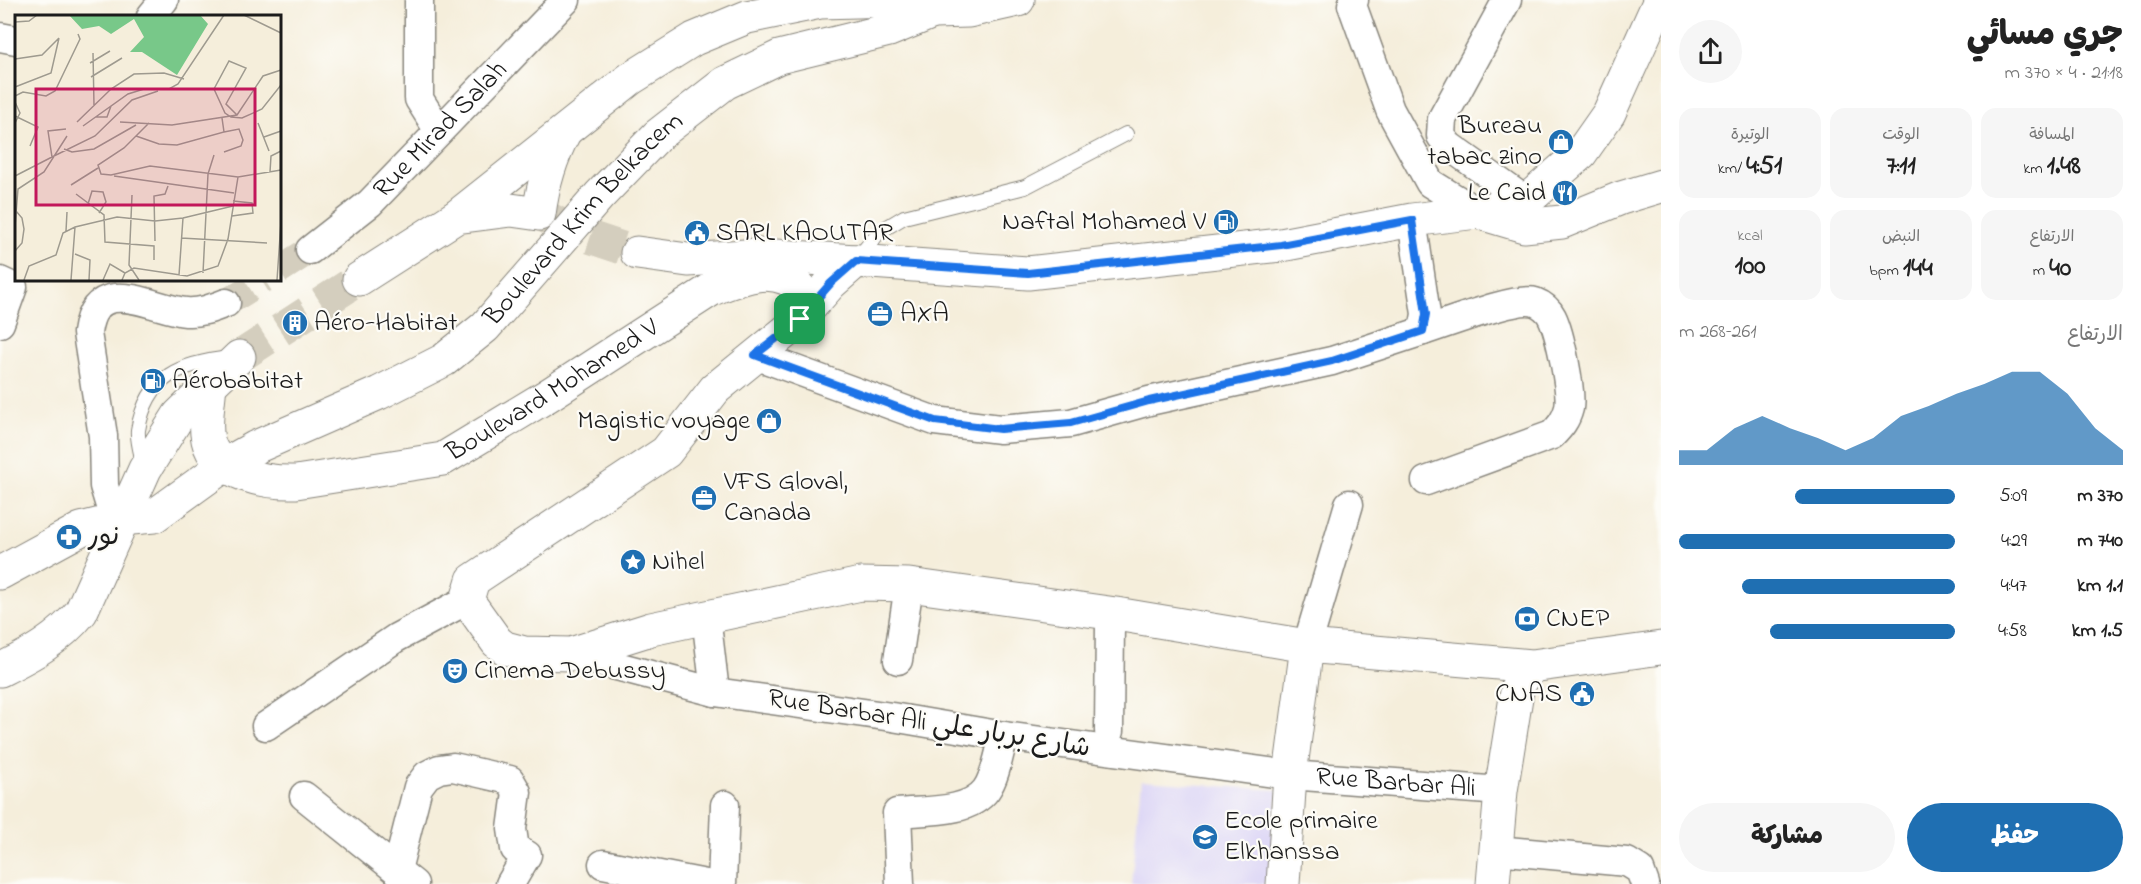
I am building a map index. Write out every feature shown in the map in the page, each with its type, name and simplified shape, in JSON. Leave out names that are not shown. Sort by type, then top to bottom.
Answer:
[{"type":"main road","points":[[359,279],[456,217],[630,79],[676,51],[747,17],[820,2],[895,0],[933,12],[969,11],[1018,0]]},
{"type":"main road","points":[[637,253],[688,260],[759,255],[1028,273],[1281,245],[1412,220],[1477,212],[1526,201],[1581,153],[1609,113],[1660,0]]},
{"type":"main road","name":"Boulevard Krim Belkacem","points":[[0,573],[81,529],[121,519],[154,516],[226,464],[256,447],[379,393],[444,360],[485,327],[599,196],[658,135],[725,83],[779,57],[889,30],[933,12]]},
{"type":"main road","points":[[456,217],[511,210],[539,214],[544,183],[553,154],[568,126]]},
{"type":"main road","points":[[1477,212],[1524,226],[1562,222],[1621,198],[1661,186]]},
{"type":"main road","points":[[856,261],[831,283],[800,319],[715,389],[666,452],[472,580],[467,600],[490,634],[505,648],[524,653],[571,654],[706,616],[861,584],[909,585],[1116,614],[1307,646],[1532,666],[1661,648]]},
{"type":"main road","name":"Boulevard Mohamed V","points":[[226,464],[256,478],[276,482],[443,459],[547,396],[712,289],[757,274],[775,274],[794,281],[802,291],[800,319]]},
{"type":"main road","points":[[0,670],[44,647],[64,632],[81,612],[121,519],[136,493],[144,470],[179,416],[239,357]]},
{"type":"main road","points":[[210,383],[209,443],[217,457],[226,464]]},
{"type":"main road","points":[[1283,884],[1290,775],[1307,646]]},
{"type":"main road","points":[[1493,884],[1501,791],[1518,685],[1532,666]]},
{"type":"street","points":[[152,15],[164,0]]},
{"type":"street","points":[[418,0],[419,99],[439,131]]},
{"type":"street","name":"Rue Mirad Salah","points":[[310,250],[370,203],[566,0]]},
{"type":"street","points":[[1507,0],[1442,119],[1441,136],[1449,146],[1526,201]]},
{"type":"street","points":[[1353,3],[1390,110],[1430,183],[1477,212]]},
{"type":"street","points":[[0,37],[15,40]]},
{"type":"street","points":[[1412,220],[1426,314],[1423,331]]},
{"type":"street","points":[[0,280],[14,286],[0,323]]},
{"type":"street","points":[[121,519],[110,507],[104,486],[103,436],[87,333],[91,316],[102,304],[126,296],[183,312],[206,311],[226,303]]},
{"type":"street","points":[[755,355],[935,421],[1000,429],[1071,423],[1149,401],[1332,361],[1508,304],[1535,302],[1545,308],[1553,318],[1570,392],[1569,409],[1563,423],[1551,435],[1426,481]]},
{"type":"street","points":[[1307,646],[1349,504]]},
{"type":"street","points":[[898,660],[909,585]]},
{"type":"street","points":[[266,726],[396,638],[467,600]]},
{"type":"street","points":[[1109,731],[1110,622],[1116,614]]},
{"type":"street","points":[[706,616],[715,692]]},
{"type":"street","name":"Rue Barbar Ali شارع بربار علي","points":[[571,654],[715,692],[892,717],[1004,736],[1290,775]]},
{"type":"street","points":[[900,884],[897,813],[959,806],[975,800],[986,789],[1004,736]]},
{"type":"street","points":[[405,877],[418,787],[427,775],[439,769],[453,767],[510,780],[517,792],[512,829],[515,849],[528,855],[510,884]]},
{"type":"street","name":"Rue Barbar Ali","points":[[1290,775],[1501,791]]},
{"type":"street","points":[[304,796],[405,877]]},
{"type":"street","points":[[722,884],[724,805]]},
{"type":"street","points":[[1496,850],[1627,862],[1640,870],[1645,884]]},
{"type":"street","points":[[603,864],[706,884]]},
{"type":"lane","points":[[856,261],[879,232],[904,216],[1025,187],[1126,134]]},
{"type":"lane","points":[[144,470],[138,432],[149,394],[175,370],[204,361],[239,357]]},
{"type":"shaded area","name":"Ecole primaire Elkhanssa","points":[[1141,781],[1278,790],[1272,884],[1131,884]]},
{"type":"tunnel","points":[[546,217],[577,233],[637,253]]},
{"type":"tunnel","points":[[280,269],[310,250]]},
{"type":"tunnel","points":[[239,357],[359,279]]},
{"type":"tunnel","points":[[226,303],[262,280]]},
{"type":"place","name":"Bureau tabac zino","points":[[1561,142]]},
{"type":"place","name":"Le Caid","points":[[1565,193]]},
{"type":"place","name":"Naftal Mohamed V","points":[[1226,222]]},
{"type":"place","name":"SARL KAOUTAR","points":[[697,233]]},
{"type":"place","name":"AXA","points":[[880,314]]},
{"type":"place","name":"Aéro-Habitat","points":[[295,323]]},
{"type":"place","name":"Aérobabitat","points":[[153,381]]},
{"type":"place","name":"Magistic voyage","points":[[769,421]]},
{"type":"place","name":"VFS Gloval, Canada","points":[[704,498]]},
{"type":"place","name":"نور","points":[[69,537]]},
{"type":"place","name":"Nihel","points":[[633,562]]},
{"type":"place","name":"CNEP","points":[[1527,619]]},
{"type":"place","name":"Cinema Debussy","points":[[455,671]]},
{"type":"place","name":"CNAS","points":[[1582,694]]},
{"type":"place","name":"Ecole primaire Elkhanssa","points":[[1205,837]]},
{"type":"route","points":[[1412,220],[1426,314],[1423,331],[1332,361],[1149,401],[1071,423],[1000,429],[935,421],[755,355],[800,319],[831,283],[856,261],[1028,273],[1171,259],[1281,245],[1412,220]]}]
